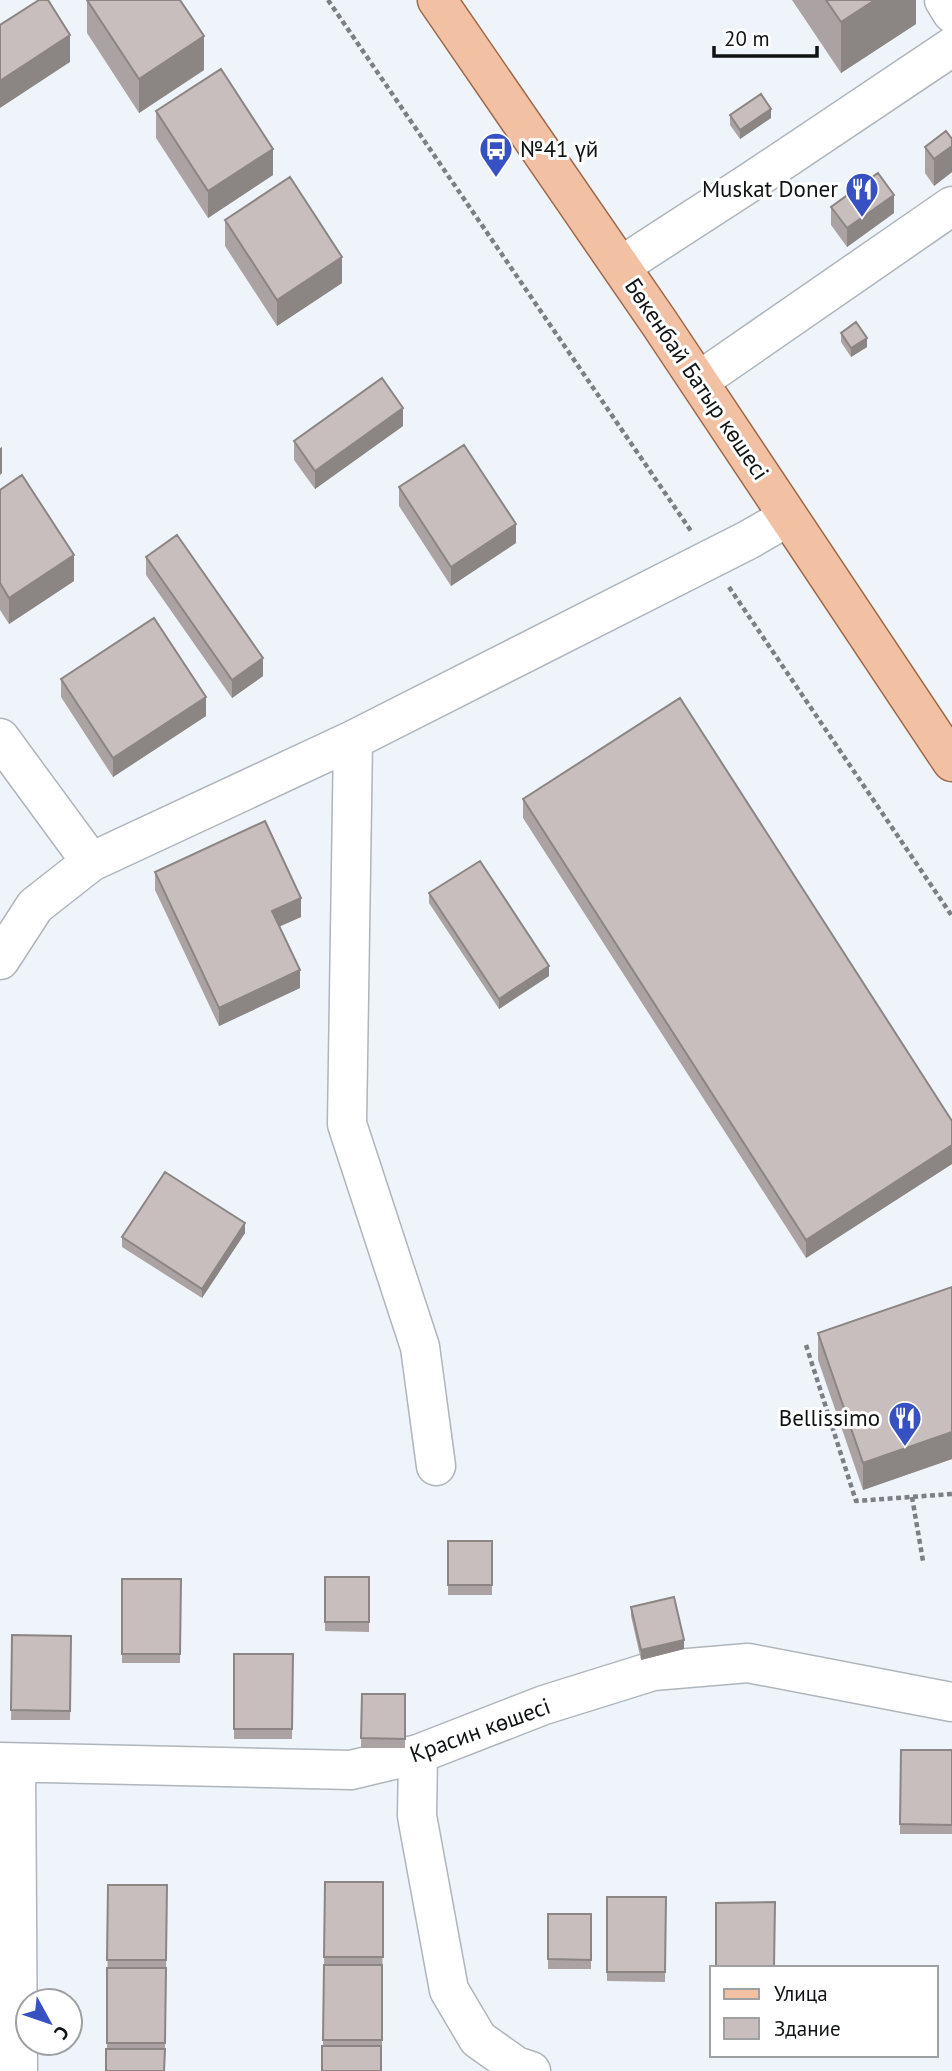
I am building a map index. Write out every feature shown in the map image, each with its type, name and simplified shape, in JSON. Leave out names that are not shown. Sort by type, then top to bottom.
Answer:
[{"type":"main road","name":"Бөкенбай Батыр көшесі","points":[[437,0],[948,748]]},
{"type":"street","points":[[944,0],[952,13]]},
{"type":"street","points":[[621,266],[952,47]]},
{"type":"street","points":[[699,381],[952,206]]},
{"type":"street","points":[[0,960],[36,906],[91,862],[353,740],[788,517]]},
{"type":"street","points":[[0,738],[91,862]]},
{"type":"street","points":[[353,740],[347,1124],[420,1347],[436,1466]]},
{"type":"street","name":"Красин көшесі","points":[[8,1763],[351,1770],[418,1754],[544,1705],[653,1671],[748,1663],[952,1702]]},
{"type":"street","points":[[418,1754],[417,1816],[449,1990],[478,2039],[516,2066],[531,2071]]},
{"type":"street","points":[[8,1763],[18,2071]]},
{"type":"path","points":[[328,0],[952,916]]},
{"type":"path","points":[[806,1345],[856,1501],[952,1494]]},
{"type":"path","points":[[912,1497],[923,1561]]},
{"type":"building","points":[[39,0],[48,0],[70,35],[0,81],[0,25]]},
{"type":"building","points":[[87,0],[180,0],[204,36],[139,79]]},
{"type":"building","points":[[826,0],[875,0],[841,22]]},
{"type":"building","points":[[221,69],[273,149],[208,191],[156,111]]},
{"type":"building","points":[[761,94],[771,109],[740,130],[730,115]]},
{"type":"building","points":[[946,131],[952,139],[952,146],[934,159],[925,147]]},
{"type":"building","points":[[878,173],[894,195],[847,228],[831,207]]},
{"type":"building","points":[[290,177],[342,257],[277,300],[225,220]]},
{"type":"building","points":[[856,322],[867,338],[851,348],[841,333]]},
{"type":"building","points":[[382,378],[403,408],[315,471],[294,441]]},
{"type":"building","points":[[464,445],[516,524],[451,567],[399,487]]},
{"type":"building","points":[[22,475],[74,555],[9,598],[0,583],[0,490]]},
{"type":"building","points":[[177,535],[263,658],[232,680],[146,557]]},
{"type":"building","points":[[154,618],[206,697],[113,758],[61,679]]},
{"type":"building","points":[[680,698],[952,1121],[952,1145],[806,1240],[523,799]]},
{"type":"building","points":[[265,821],[301,898],[272,911],[300,970],[219,1008],[155,872]]},
{"type":"building","points":[[480,861],[549,966],[499,999],[429,893]]},
{"type":"building","points":[[165,1172],[245,1223],[202,1289],[122,1237]]},
{"type":"building","points":[[952,1287],[952,1432],[863,1463],[818,1333]]},
{"type":"building","points":[[448,1541],[492,1541],[492,1585],[448,1585]]},
{"type":"building","points":[[325,1577],[369,1577],[369,1622],[325,1622]]},
{"type":"building","points":[[122,1579],[181,1579],[180,1654],[122,1654]]},
{"type":"building","points":[[674,1597],[684,1640],[641,1650],[631,1607]]},
{"type":"building","points":[[12,1635],[71,1636],[70,1711],[11,1710]]},
{"type":"building","points":[[234,1654],[293,1654],[292,1729],[234,1729]]},
{"type":"building","points":[[362,1694],[405,1694],[405,1739],[361,1738]]},
{"type":"building","points":[[901,1750],[952,1750],[952,1825],[900,1824]]},
{"type":"building","points":[[325,1882],[383,1882],[383,1957],[324,1957]]},
{"type":"building","points":[[108,1885],[167,1885],[166,1960],[107,1960]]},
{"type":"building","points":[[607,1897],[666,1897],[665,1972],[607,1972]]},
{"type":"building","points":[[775,1902],[774,1966],[716,1966],[716,1903]]},
{"type":"building","points":[[548,1914],[591,1914],[591,1960],[548,1959]]},
{"type":"building","points":[[324,1965],[382,1965],[382,2040],[323,2040]]},
{"type":"building","points":[[107,1968],[166,1968],[165,2043],[107,2043]]},
{"type":"building","points":[[322,2046],[381,2046],[381,2071],[322,2071]]},
{"type":"building","points":[[106,2049],[165,2049],[164,2071],[106,2071]]},
{"type":"place","name":"№41 үй","points":[[496,179]]},
{"type":"place","name":"Muskat Doner","points":[[862,219]]},
{"type":"place","name":"Bellissimo","points":[[905,1448]]}]
